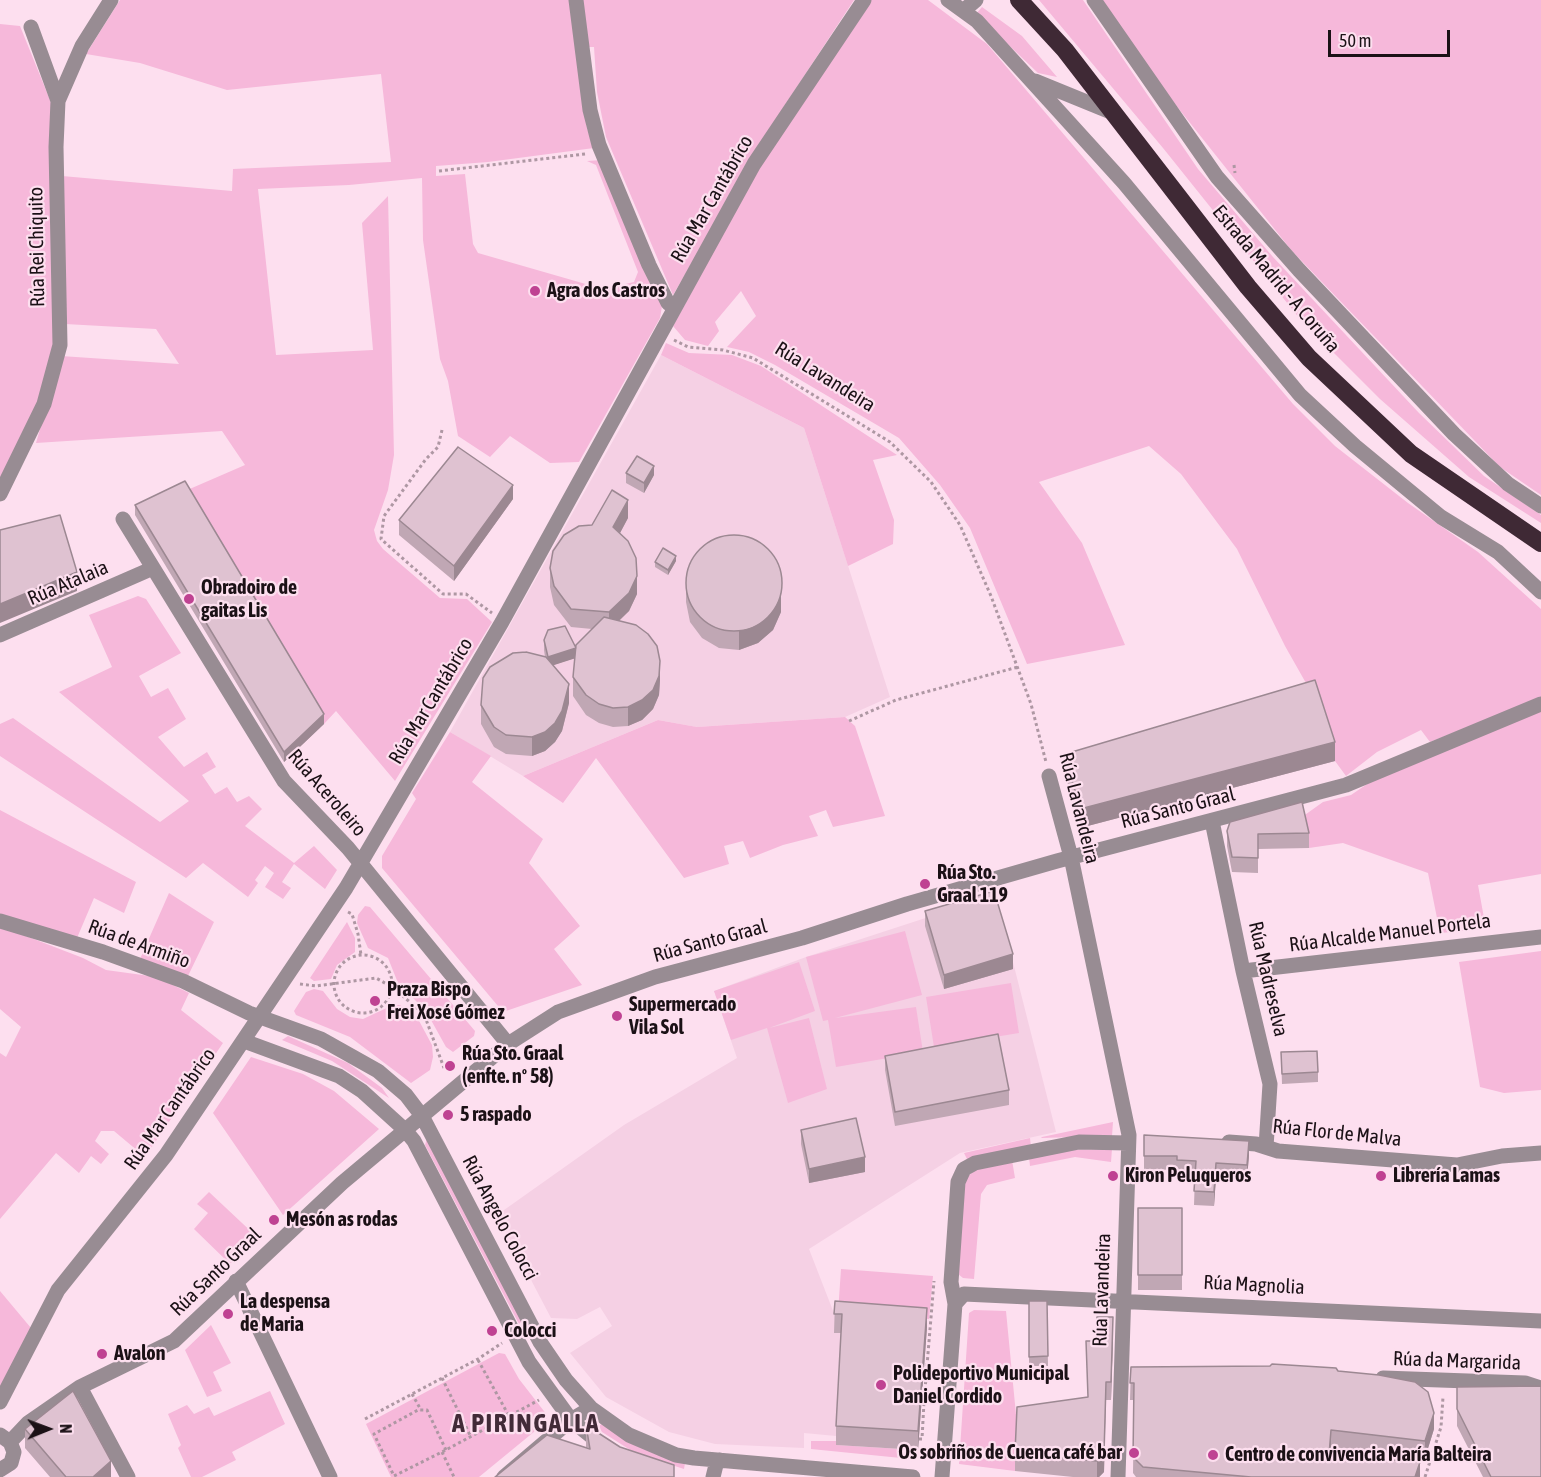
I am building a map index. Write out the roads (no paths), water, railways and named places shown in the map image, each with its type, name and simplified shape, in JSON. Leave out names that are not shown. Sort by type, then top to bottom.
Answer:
[{"type":"highway","name":"Estrada Madrid - A Coruña","points":[[1019,0],[1065,50],[1248,287],[1317,366],[1411,454],[1541,543]]},
{"type":"street","name":"Rúa Rei Chiquito","points":[[0,494],[44,404],[60,345],[56,147],[58,101],[82,46],[111,0]]},
{"type":"street","points":[[576,0],[590,110],[602,152],[649,265],[668,303],[674,308]]},
{"type":"street","name":"Rúa Mar Cantábrico","points":[[0,1402],[58,1290],[165,1155],[346,888],[502,622],[754,164],[864,0]]},
{"type":"street","points":[[948,0],[977,21],[1124,183],[1300,395],[1355,446],[1442,517],[1498,552],[1541,592]]},
{"type":"street","points":[[963,11],[976,0]]},
{"type":"street","points":[[1094,0],[1217,177],[1299,270],[1454,434],[1508,483],[1541,506]]},
{"type":"street","points":[[31,27],[58,101]]},
{"type":"street","points":[[1030,79],[1112,112]]},
{"type":"street","name":"Rúa Aceroleiro","points":[[123,519],[284,781],[360,863],[508,1044]]},
{"type":"street","name":"Rúa Atalaia","points":[[0,635],[152,569]]},
{"type":"street","name":"Rúa Santo Graal","points":[[5,1439],[80,1387],[164,1348],[342,1184],[405,1130],[508,1044],[558,1011],[656,977],[802,938],[907,904],[1071,857],[1346,785],[1541,704]]},
{"type":"street","name":"Rúa Lavandeira","points":[[1049,776],[1071,857],[1132,1138],[1122,1300],[1127,1369],[1118,1477]]},
{"type":"street","name":"Rúa Madreselva","points":[[1212,821],[1243,971],[1270,1084],[1266,1148]]},
{"type":"street","name":"Rúa de Armiño","points":[[0,921],[103,952],[173,977],[260,1017]]},
{"type":"street","name":"Rúa Alcalde Manuel Portela","points":[[1243,971],[1541,937]]},
{"type":"street","name":"Rúa Angelo Colocci","points":[[260,1017],[321,1039],[351,1054],[378,1071],[406,1095],[422,1116],[546,1352],[566,1380],[591,1408],[628,1435],[676,1455],[720,1460],[766,1471],[913,1477]]},
{"type":"street","name":"Rúa Angelo Colocci","points":[[244,1041],[339,1076],[362,1091],[405,1130],[414,1141],[529,1362],[571,1420],[600,1444],[618,1454]]},
{"type":"street","points":[[942,1477],[959,1299],[952,1295],[958,1182],[964,1169],[975,1163],[1079,1142],[1132,1138]]},
{"type":"street","name":"Rúa Flor de Malva","points":[[1212,1141],[1256,1144],[1278,1151],[1457,1165],[1502,1156],[1541,1153]]},
{"type":"street","points":[[236,1281],[330,1477]]},
{"type":"street","name":"Rúa Magnolia","points":[[959,1299],[1122,1300],[1541,1321]]},
{"type":"street","points":[[529,1362],[546,1352]]},
{"type":"street","name":"Rúa da Margarida","points":[[1371,1378],[1525,1383],[1541,1388]]},
{"type":"street","points":[[80,1387],[128,1477]]},
{"type":"street","points":[[504,1477],[571,1420],[591,1408]]},
{"type":"street","points":[[5,1439],[14,1452],[8,1471]]},
{"type":"street","points":[[713,1477],[716,1464],[720,1460]]},
{"type":"place","name":"Agra dos Castros","points":[[535,291]]},
{"type":"place","name":"Obradoiro de gaitas Lis","points":[[189,599]]},
{"type":"place","name":"Rúa Sto. Graal 119","points":[[925,884]]},
{"type":"place","name":"Praza Bispo Frei Xosé Gómez","points":[[375,1001]]},
{"type":"place","name":"Supermercado Vila Sol","points":[[617,1016]]},
{"type":"place","name":"Rúa Sto. Graal (enfte. nº 58)","points":[[450,1066]]},
{"type":"place","name":"5 raspado","points":[[448,1115]]},
{"type":"place","name":"Kiron Peluqueros","points":[[1113,1176]]},
{"type":"place","name":"Librería Lamas","points":[[1381,1176]]},
{"type":"place","name":"Mesón as rodas","points":[[274,1220]]},
{"type":"place","name":"La despensa de Maria","points":[[228,1314]]},
{"type":"place","name":"Colocci","points":[[492,1331]]},
{"type":"place","name":"Avalon","points":[[102,1354]]},
{"type":"place","name":"Polideportivo Municipal Daniel Cordido","points":[[881,1385]]},
{"type":"place","name":"Os sobriños de Cuenca café bar","points":[[1134,1453]]},
{"type":"place","name":"Centro de convivencia María Balteira","points":[[1213,1455]]},
{"type":"district","name":"A PIRINGALLA","points":[[526,1424]]}]
